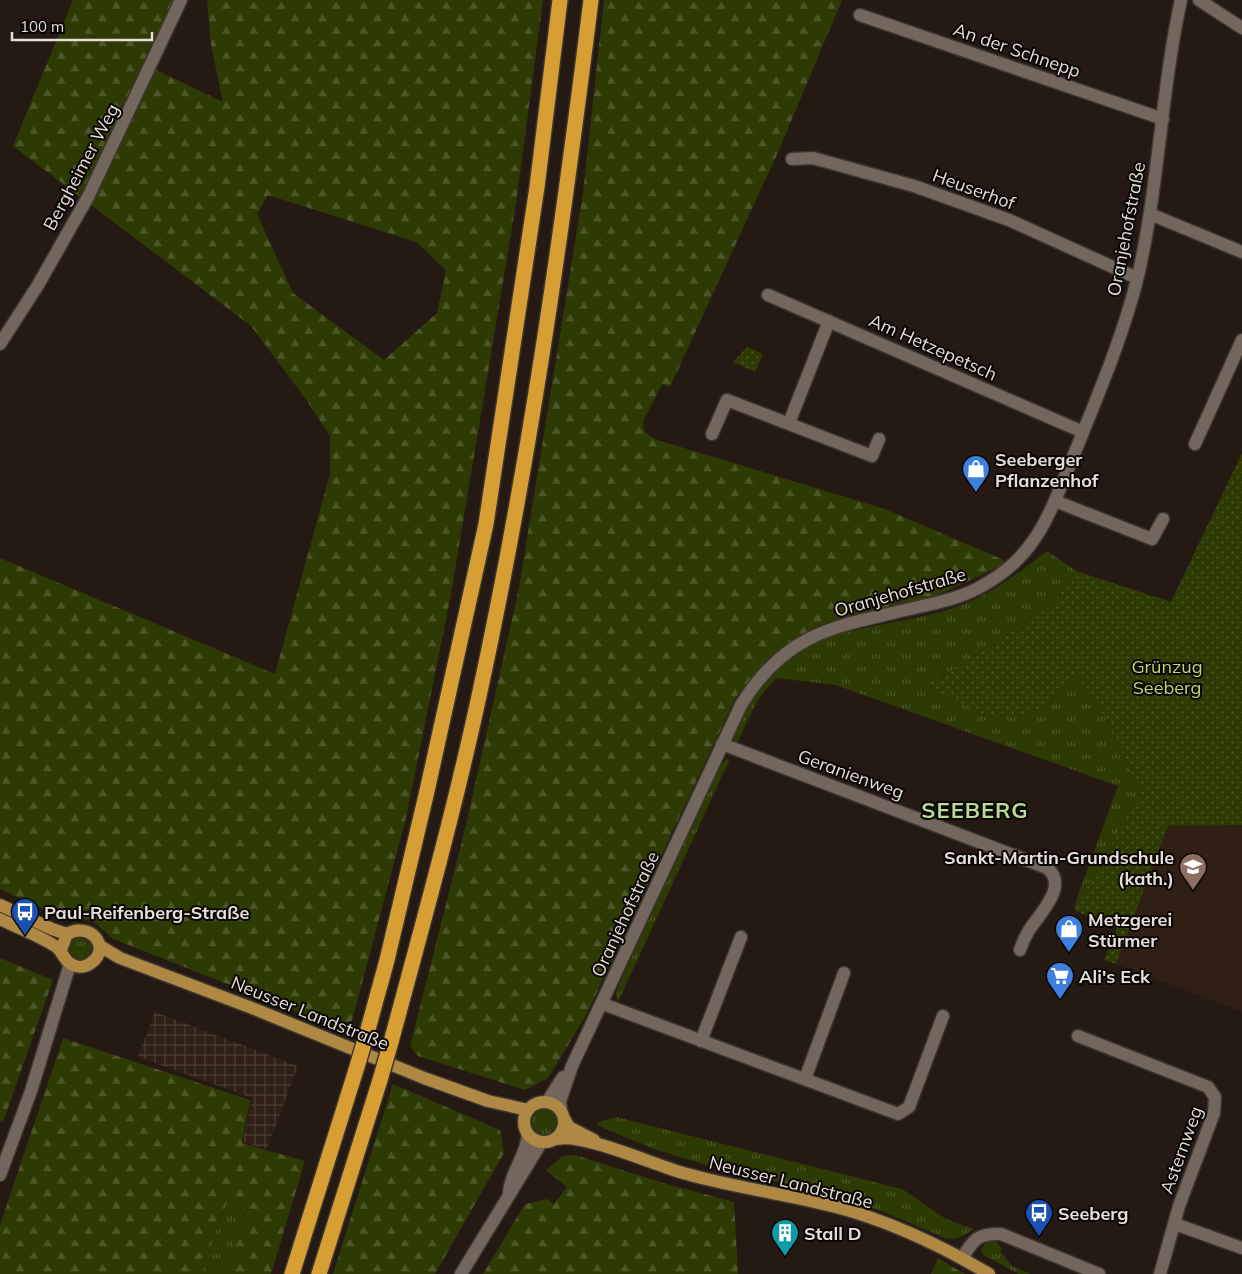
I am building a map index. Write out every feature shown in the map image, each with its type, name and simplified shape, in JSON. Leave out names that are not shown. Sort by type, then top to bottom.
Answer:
[{"type":"highway","points":[[292,1274],[367,1034],[387,960],[427,791],[486,524],[537,187],[560,0]]},
{"type":"highway","points":[[319,1274],[391,1042],[435,878],[479,697],[516,509],[568,189],[591,0]]},
{"type":"main road","name":"Neusser Landstraße","points":[[0,905],[52,930],[67,934],[79,929],[85,930],[95,937],[100,946],[120,958],[488,1101],[528,1110]]},
{"type":"main road","points":[[0,919],[61,950],[74,965]]},
{"type":"main road","points":[[61,950],[61,944],[67,934]]},
{"type":"main road","points":[[95,959],[100,946]]},
{"type":"main road","name":"Neusser Landstraße","points":[[74,965],[85,966],[95,959],[120,958]]},
{"type":"main road","name":"Neusser Landstraße","points":[[488,1101],[526,1130]]},
{"type":"main road","points":[[547,1102],[563,1115],[563,1130],[556,1138],[541,1142],[526,1130],[528,1110],[537,1103],[547,1102]]},
{"type":"main road","name":"Neusser Landstraße","points":[[563,1115],[569,1127],[607,1147]]},
{"type":"main road","name":"Neusser Landstraße","points":[[556,1138],[566,1137],[607,1147],[689,1175],[837,1207],[884,1223],[962,1258],[989,1274]]},
{"type":"street","name":"Bergheimer Weg","points":[[0,344],[38,285],[88,197],[181,0]]},
{"type":"street","name":"Oranjehofstraße","points":[[563,1115],[560,1101],[572,1066],[603,1004],[722,744],[751,689],[768,669],[796,645],[824,631],[944,601],[986,584],[1011,567],[1033,543],[1046,523],[1119,336],[1137,278],[1150,214],[1181,0]]},
{"type":"street","points":[[1199,0],[1242,28]]},
{"type":"street","name":"An der Schnepp","points":[[860,15],[1163,119]]},
{"type":"street","name":"Heuserhof","points":[[792,159],[813,158],[914,186],[1009,220],[1137,278]]},
{"type":"street","points":[[1150,214],[1242,252]]},
{"type":"street","name":"Am Hetzepetsch","points":[[768,295],[1083,432]]},
{"type":"street","points":[[788,423],[829,321]]},
{"type":"street","points":[[1195,444],[1242,340]]},
{"type":"street","points":[[712,434],[727,400],[872,456],[879,439]]},
{"type":"street","points":[[1056,501],[1152,540],[1163,518]]},
{"type":"street","name":"Geranienweg","points":[[722,744],[1047,868],[1054,876],[1054,890],[1050,900],[1027,934],[1020,950]]},
{"type":"street","points":[[701,1041],[741,937]]},
{"type":"street","points":[[0,1175],[31,1091],[57,1000],[74,965]]},
{"type":"street","points":[[805,1079],[844,974]]},
{"type":"street","points":[[603,1004],[898,1114],[909,1107],[943,1016]]},
{"type":"street","name":"Asternweg","points":[[1078,1036],[1208,1087],[1213,1093],[1216,1107],[1179,1206],[1160,1274]]},
{"type":"street","name":"Oranjehofstraße","points":[[547,1102],[560,1080],[572,1066]]},
{"type":"street","points":[[509,1192],[510,1179],[528,1144],[526,1130]]},
{"type":"street","points":[[461,1274],[509,1192],[518,1183],[541,1142]]},
{"type":"street","points":[[1175,1224],[1242,1248]]},
{"type":"street","points":[[962,1258],[976,1238],[985,1233],[1001,1234],[1099,1274]]},
{"type":"shaded area","name":"Sankt-Martin-Grundschule (kath.)","points":[[1168,825],[1242,825],[1242,1012],[1116,964]]},
{"type":"shaded area","points":[[155,1012],[298,1066],[267,1149],[243,1142],[252,1098],[138,1057]]},
{"type":"green space","points":[[73,0],[186,0],[154,69],[223,102],[211,45],[207,0],[543,0],[516,204],[451,594],[406,818],[349,1032],[113,939],[94,922],[84,919],[65,919],[0,889],[0,558],[275,674],[330,474],[330,436],[305,398],[251,326],[13,146]],"holes":[[[268,195],[416,242],[446,270],[437,313],[384,360],[293,293],[257,214]]]},
{"type":"green space","points":[[604,0],[842,0],[779,150],[670,387],[662,384],[643,421],[644,431],[654,439],[885,509],[1004,560],[1001,566],[938,595],[822,625],[792,640],[763,665],[736,697],[585,1017],[548,1078],[525,1090],[418,1056],[410,1046],[465,829],[519,588],[583,193]]},
{"type":"green space","points":[[747,347],[763,354],[755,372],[733,362]]},
{"type":"green space","name":"Grünzug Seeberg","points":[[1242,453],[1242,825],[1168,826],[1116,964],[1104,960],[1117,928],[1074,910],[1141,792],[1105,718],[1078,673],[1039,709],[1018,716],[1004,717],[976,711],[962,705],[926,683],[954,670],[1052,605],[1076,571],[1171,602]]},
{"type":"green space","points":[[1047,551],[1076,571],[1052,605],[954,670],[926,683],[1049,701],[1078,672],[1105,718],[1141,792],[1074,910],[1118,786],[836,685],[777,678],[758,701],[736,746],[734,741],[735,731],[744,712],[763,684],[789,657],[818,642],[840,634],[933,614],[978,598],[996,588]]},
{"type":"green space","points":[[728,758],[729,761],[618,1002],[616,996],[617,989],[718,768]]},
{"type":"green space","points":[[80,936],[88,940],[92,948],[88,956],[80,960],[72,956],[68,948],[72,940]]},
{"type":"green space","points":[[0,958],[53,980],[3,1122],[0,1120]]},
{"type":"green space","points":[[63,1038],[250,1100],[242,1143],[305,1161],[271,1274],[224,1274],[247,1209],[228,1199],[200,1274],[0,1274],[0,1225]]},
{"type":"green space","points":[[393,1084],[500,1130],[504,1153],[435,1274],[333,1274]]},
{"type":"green space","points":[[544,1109],[553,1113],[557,1122],[553,1131],[544,1135],[535,1131],[531,1122],[535,1113]]},
{"type":"green space","points":[[616,1117],[902,1189],[946,1219],[974,1229],[957,1238],[945,1238],[884,1212],[823,1192],[716,1168],[651,1148],[597,1125],[599,1122]]},
{"type":"green space","points":[[575,1155],[663,1183],[734,1202],[738,1274],[483,1274],[525,1204],[547,1199],[554,1204],[567,1187],[546,1170],[563,1156]]},
{"type":"green space","points":[[228,1199],[247,1209],[224,1274],[200,1274]]},
{"type":"green space","points":[[988,1241],[997,1242],[1001,1252],[1012,1266],[1030,1274],[1019,1274],[983,1255],[981,1249]]},
{"type":"green space","points":[[938,1258],[963,1273],[965,1274],[931,1274]]},
{"type":"place","name":"Seeberger Pflanzenhof","points":[[976,493]]},
{"type":"place","name":"Sankt-Martin-Grundschule (kath.)","points":[[1193,891]]},
{"type":"place","name":"Paul-Reifenberg-Straße","points":[[25,936]]},
{"type":"place","name":"Metzgerei Stürmer","points":[[1069,953]]},
{"type":"place","name":"Ali's Eck","points":[[1060,1000]]},
{"type":"place","name":"Seeberg","points":[[1039,1237]]},
{"type":"place","name":"Stall D","points":[[785,1257]]},
{"type":"district","name":"SEEBERG","points":[[975,810]]}]
